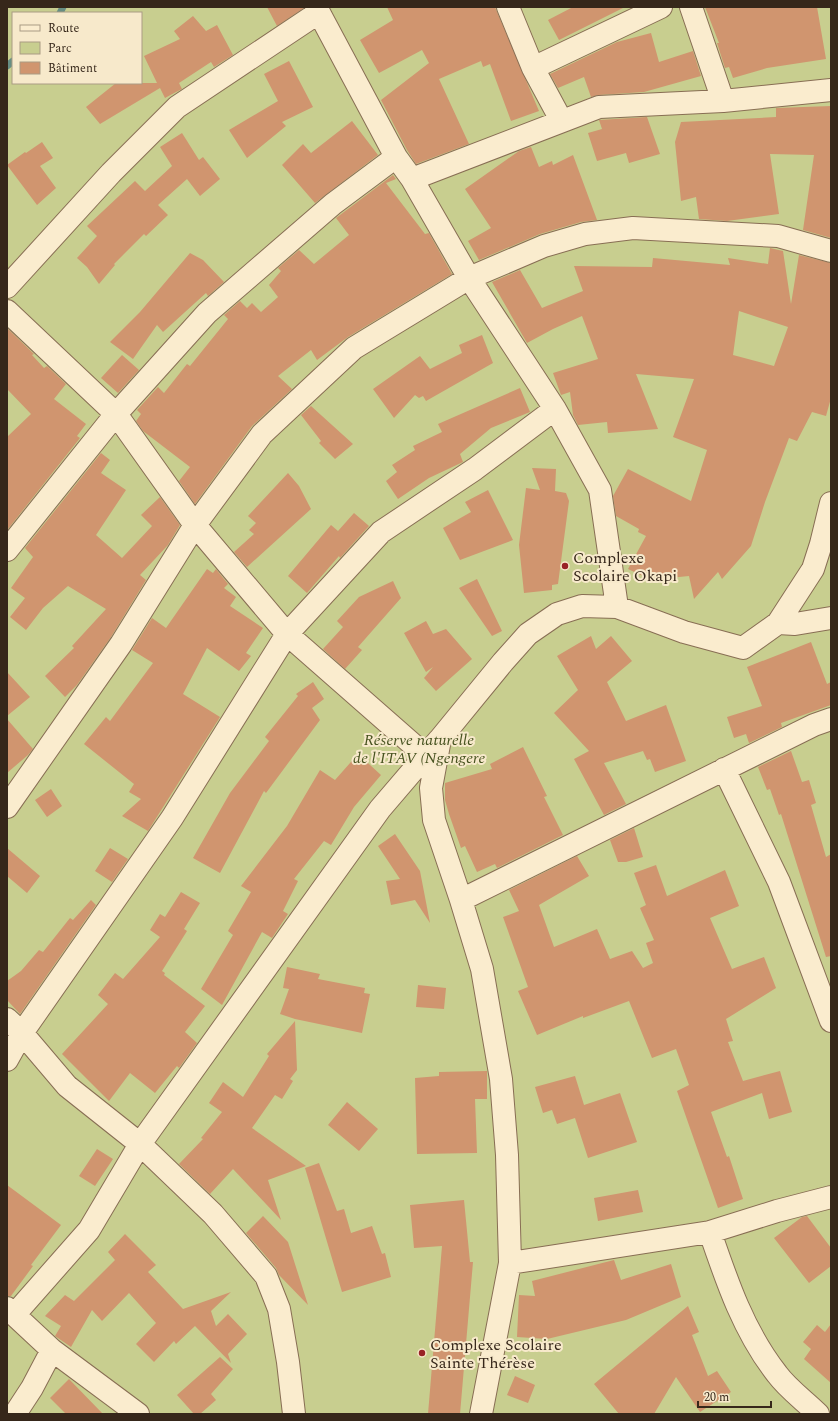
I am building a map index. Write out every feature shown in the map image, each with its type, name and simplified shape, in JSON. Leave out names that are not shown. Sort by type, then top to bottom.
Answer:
[{"type":"street","points":[[508,7],[533,68],[561,120]]},
{"type":"street","points":[[533,68],[661,7]]},
{"type":"street","points":[[691,7],[723,101]]},
{"type":"street","points":[[7,287],[111,173],[177,107],[317,10],[396,157],[412,179],[469,278],[555,409],[600,490],[616,607]]},
{"type":"street","points":[[412,179],[561,120],[599,107],[723,101],[831,90]]},
{"type":"street","points":[[7,550],[116,414],[207,313],[333,204],[396,157]]},
{"type":"street","points":[[7,807],[120,644],[195,525],[262,434],[354,348],[469,278],[544,246],[585,234],[633,228],[778,236],[831,251]]},
{"type":"street","points":[[7,311],[116,414],[195,525],[287,634],[426,756]]},
{"type":"street","points":[[7,1060],[14,1026],[172,818],[287,634],[381,532],[476,469],[555,409]]},
{"type":"street","points":[[138,1414],[52,1350],[11,1311],[89,1230],[140,1144],[380,809],[528,634],[556,614],[582,606],[616,607],[684,632],[743,648],[778,623],[813,569],[831,503]]},
{"type":"street","points":[[778,623],[795,624],[831,618]]},
{"type":"street","points":[[461,900],[814,724],[831,719]]},
{"type":"street","points":[[440,739],[431,788],[434,820],[482,969],[501,1079],[507,1155],[510,1263],[481,1414]]},
{"type":"street","points":[[724,769],[779,882],[831,1021]]},
{"type":"street","points":[[14,1026],[67,1086],[140,1144],[213,1214],[266,1276],[279,1309],[288,1362],[294,1414]]},
{"type":"street","points":[[510,1263],[710,1232],[777,1211],[831,1197]]},
{"type":"street","points":[[710,1232],[728,1286],[751,1336],[777,1375],[818,1414]]},
{"type":"street","points":[[15,1414],[32,1388],[52,1350]]},
{"type":"street","points":[[287,1414],[288,1362]]},
{"type":"green space","name":"Réserve naturelle de l'ITAV (Ngengere","points":[[7,7],[831,7],[831,1414],[7,1414]]},
{"type":"building","points":[[267,7],[304,7],[304,8],[277,26]]},
{"type":"building","points":[[387,7],[495,7],[539,111],[511,121],[490,64],[483,67],[481,61],[439,79],[469,144],[416,164],[381,100],[429,63],[422,50],[379,73],[360,40],[393,20]]},
{"type":"building","points":[[573,7],[625,7],[559,40],[548,20]]},
{"type":"building","points":[[705,7],[817,7],[826,59],[767,68],[733,78],[729,67],[725,68],[717,43],[719,43]]},
{"type":"building","points":[[193,16],[206,31],[217,25],[233,55],[214,67],[211,62],[179,83],[182,89],[165,98],[160,88],[100,124],[86,107],[115,84],[157,83],[144,56],[180,39],[174,31]]},
{"type":"building","points":[[651,33],[659,62],[693,51],[701,76],[644,92],[598,95],[591,97],[584,77],[558,88],[550,74],[617,42]]},
{"type":"building","points":[[289,61],[313,107],[282,122],[286,126],[247,158],[229,130],[278,101],[264,74]]},
{"type":"building","points":[[831,106],[831,238],[803,230],[814,155],[770,154],[779,214],[727,221],[699,219],[696,197],[681,201],[675,142],[681,122],[776,117],[776,108]]},
{"type":"building","points":[[647,117],[660,154],[629,163],[626,153],[597,161],[588,133],[602,129],[599,120]]},
{"type":"building","points":[[352,121],[378,155],[315,203],[282,165],[303,144],[311,153]]},
{"type":"building","points":[[182,133],[199,160],[203,157],[220,179],[200,196],[187,179],[158,205],[168,215],[146,236],[144,234],[114,264],[115,265],[99,284],[87,267],[77,258],[97,236],[87,226],[135,181],[145,191],[172,166],[160,147]]},
{"type":"building","points":[[42,142],[53,158],[40,166],[56,188],[37,205],[7,165]]},
{"type":"building","points":[[531,147],[539,167],[552,161],[553,165],[573,155],[597,220],[581,222],[540,234],[479,260],[468,241],[491,228],[465,189],[519,151]]},
{"type":"building","points":[[393,175],[396,179],[386,183],[425,234],[429,233],[452,274],[348,337],[317,360],[311,350],[278,376],[292,389],[252,426],[195,504],[179,481],[190,467],[143,431],[136,421],[141,414],[137,410],[158,387],[164,393],[187,364],[190,366],[228,319],[224,315],[240,301],[247,308],[252,303],[261,312],[278,297],[269,285],[281,271],[278,268],[299,250],[314,264],[349,235],[336,218]]},
{"type":"building","points":[[770,248],[783,251],[791,304],[799,255],[831,263],[831,398],[826,416],[812,412],[797,441],[789,438],[765,502],[751,546],[722,579],[718,572],[694,599],[689,576],[667,577],[664,582],[650,574],[647,578],[628,569],[646,536],[638,532],[639,529],[616,516],[613,496],[628,469],[691,501],[707,450],[673,437],[694,379],[636,374],[658,429],[608,433],[607,422],[578,425],[573,415],[570,392],[561,395],[553,373],[598,359],[582,316],[527,343],[492,282],[520,270],[542,308],[583,291],[574,266],[652,267],[653,258],[730,265],[728,258],[768,264]],"holes":[[[739,311],[788,327],[774,366],[733,355]]]},
{"type":"building","points":[[190,253],[203,260],[224,282],[208,296],[206,293],[163,332],[157,325],[133,359],[110,342],[140,312]]},
{"type":"building","points":[[7,328],[34,354],[32,355],[44,368],[47,366],[66,384],[54,399],[86,424],[77,436],[80,438],[8,529],[7,437],[31,414],[7,389]]},
{"type":"building","points":[[482,335],[493,363],[426,401],[423,396],[419,398],[415,395],[394,418],[373,389],[420,356],[430,369],[462,353],[459,345]]},
{"type":"building","points":[[122,355],[139,370],[118,393],[101,378]]},
{"type":"building","points":[[520,388],[530,412],[491,428],[460,454],[463,462],[429,478],[398,499],[386,481],[397,472],[392,465],[415,450],[413,446],[442,432],[438,424]]},
{"type":"building","points":[[311,406],[353,444],[335,459],[319,443],[321,441],[301,415]]},
{"type":"building","points":[[101,453],[110,460],[101,473],[126,490],[96,535],[122,558],[152,526],[141,515],[160,497],[180,525],[168,545],[140,575],[146,580],[111,637],[77,685],[65,697],[45,676],[74,648],[72,646],[106,609],[68,586],[43,608],[26,630],[10,617],[25,598],[11,588],[33,557],[25,548]]},
{"type":"building","points":[[532,468],[556,469],[555,491],[566,493],[569,501],[558,584],[552,585],[552,590],[524,593],[519,545],[526,488],[540,490]]},
{"type":"building","points":[[288,473],[299,486],[311,509],[247,567],[234,552],[254,534],[249,530],[256,523],[248,516]]},
{"type":"building","points":[[488,490],[513,540],[460,560],[443,528],[471,512],[465,502]]},
{"type":"building","points":[[354,513],[369,526],[340,558],[339,556],[307,593],[288,576],[331,525],[338,531]]},
{"type":"building","points":[[207,569],[213,573],[216,569],[228,584],[224,588],[236,597],[230,606],[263,628],[246,653],[251,656],[239,671],[207,648],[183,694],[220,717],[148,831],[122,816],[141,799],[129,792],[134,784],[84,744],[106,717],[110,721],[153,663],[132,650],[152,618],[166,628]]},
{"type":"building","points":[[477,579],[502,631],[492,636],[459,588]]},
{"type":"building","points":[[393,581],[401,598],[358,647],[362,650],[345,669],[323,649],[343,627],[337,621],[359,597]]},
{"type":"building","points":[[426,621],[433,634],[446,629],[472,659],[436,691],[424,678],[433,667],[426,672],[404,633]]},
{"type":"building","points":[[591,636],[596,649],[611,636],[632,661],[607,682],[626,721],[666,705],[686,761],[655,772],[650,759],[647,760],[643,751],[604,763],[626,804],[604,815],[574,759],[589,751],[554,713],[578,690],[557,656]]},
{"type":"building","points":[[811,642],[827,684],[831,682],[831,705],[781,723],[782,727],[749,743],[746,734],[734,738],[727,717],[762,706],[747,667]]},
{"type":"building","points":[[7,672],[30,697],[7,716]]},
{"type":"building","points":[[313,682],[324,699],[312,708],[320,720],[266,793],[264,791],[220,873],[193,858],[230,793],[269,741],[265,737],[298,696],[296,694]]},
{"type":"building","points":[[7,719],[33,749],[7,773]]},
{"type":"building","points":[[523,747],[547,796],[544,797],[563,835],[497,868],[495,864],[477,872],[465,846],[461,848],[445,800],[445,783],[492,769],[490,764]]},
{"type":"building","points":[[791,751],[802,782],[809,780],[816,803],[811,805],[826,857],[831,854],[831,956],[826,957],[781,814],[779,815],[770,789],[767,790],[758,767]]},
{"type":"building","points":[[358,754],[381,775],[354,807],[331,845],[324,841],[294,879],[298,881],[283,911],[288,914],[272,938],[262,932],[222,1005],[201,989],[233,935],[228,931],[251,892],[241,886],[287,826],[320,770],[335,780]]},
{"type":"building","points":[[51,789],[62,806],[47,817],[35,800]]},
{"type":"building","points":[[634,828],[643,857],[626,862],[618,862],[610,840]]},
{"type":"building","points":[[395,834],[420,871],[430,923],[415,900],[391,905],[386,881],[400,879],[378,846]]},
{"type":"building","points":[[7,848],[40,876],[27,893],[7,876]]},
{"type":"building","points":[[110,848],[128,859],[112,882],[95,871]]},
{"type":"building","points":[[577,856],[589,876],[539,905],[554,947],[597,929],[610,959],[632,951],[643,968],[653,963],[646,943],[654,940],[640,908],[646,905],[634,873],[656,865],[667,896],[725,870],[739,906],[710,918],[732,969],[764,957],[776,988],[726,1019],[733,1041],[728,1042],[743,1081],[780,1071],[792,1112],[769,1119],[762,1093],[711,1112],[727,1157],[729,1156],[743,1199],[718,1208],[677,1091],[689,1085],[676,1049],[652,1058],[629,1001],[583,1018],[583,1016],[537,1035],[518,991],[528,987],[503,917],[519,911],[509,890]]},
{"type":"building","points":[[181,892],[200,903],[184,929],[187,931],[162,971],[165,973],[164,975],[205,1006],[185,1032],[197,1043],[179,1068],[177,1066],[155,1093],[130,1073],[109,1101],[62,1054],[108,1004],[98,995],[115,973],[123,979],[160,937],[150,930],[160,914],[165,917]]},
{"type":"building","points":[[91,900],[96,905],[20,1014],[7,1000],[7,981],[21,971],[39,950],[43,952],[70,918],[73,920]]},
{"type":"building","points":[[287,967],[320,974],[318,979],[365,988],[364,993],[370,994],[362,1033],[295,1019],[280,1014],[289,989],[283,988]]},
{"type":"building","points":[[418,985],[446,988],[444,1009],[416,1007]]},
{"type":"building","points":[[295,1021],[297,1070],[290,1079],[293,1081],[282,1099],[275,1095],[252,1128],[306,1166],[268,1180],[281,1220],[233,1169],[210,1194],[179,1164],[203,1139],[201,1138],[222,1112],[209,1103],[223,1082],[243,1097],[269,1056],[267,1054]]},
{"type":"building","points":[[487,1071],[487,1099],[475,1099],[477,1153],[417,1154],[415,1078],[439,1076],[439,1072]]},
{"type":"building","points":[[575,1076],[584,1105],[620,1093],[637,1142],[588,1158],[575,1118],[557,1124],[552,1110],[543,1113],[535,1087]]},
{"type":"building","points":[[347,1102],[378,1129],[359,1151],[328,1125]]},
{"type":"building","points":[[97,1149],[113,1159],[95,1186],[79,1176]]},
{"type":"building","points":[[319,1163],[337,1211],[344,1209],[351,1233],[372,1226],[382,1254],[385,1253],[391,1277],[342,1292],[305,1168]]},
{"type":"building","points":[[7,1185],[61,1225],[31,1265],[33,1266],[11,1296],[7,1296]]},
{"type":"building","points":[[638,1190],[643,1212],[598,1221],[594,1198]]},
{"type":"building","points":[[464,1200],[470,1262],[473,1262],[460,1414],[428,1414],[442,1246],[414,1248],[410,1205]]},
{"type":"building","points":[[263,1216],[288,1242],[308,1305],[279,1275],[276,1268],[246,1233]]},
{"type":"building","points":[[807,1216],[831,1248],[831,1266],[809,1283],[774,1238],[802,1217]]},
{"type":"building","points":[[125,1234],[156,1265],[148,1272],[183,1309],[231,1292],[211,1311],[216,1326],[228,1314],[247,1334],[228,1354],[231,1363],[195,1326],[176,1344],[174,1341],[154,1362],[136,1344],[156,1323],[129,1293],[102,1321],[92,1310],[71,1347],[55,1336],[61,1326],[45,1316],[65,1295],[74,1301],[115,1260],[108,1252]]},
{"type":"building","points":[[614,1260],[621,1280],[671,1264],[681,1297],[626,1320],[547,1339],[517,1337],[519,1295],[535,1296],[532,1281]]},
{"type":"building","points":[[688,1306],[699,1332],[692,1335],[708,1376],[717,1371],[731,1392],[700,1412],[676,1377],[654,1414],[619,1414],[594,1384]]},
{"type":"building","points":[[831,1324],[831,1383],[804,1359],[811,1349],[803,1342],[817,1325],[825,1332]]},
{"type":"building","points":[[220,1357],[233,1369],[211,1394],[216,1400],[200,1414],[194,1414],[177,1395]]},
{"type":"building","points":[[515,1376],[535,1385],[528,1403],[507,1395]]},
{"type":"building","points":[[69,1379],[103,1414],[66,1414],[50,1398]]},
{"type":"waterway","points":[[60,12],[63,7]]},
{"type":"waterway","points":[[7,66],[12,62]]},
{"type":"place","name":"Complexe Scolaire Okapi","points":[[565,566]]},
{"type":"place","name":"Complexe Scolaire Sainte Thérèse","points":[[422,1353]]}]
